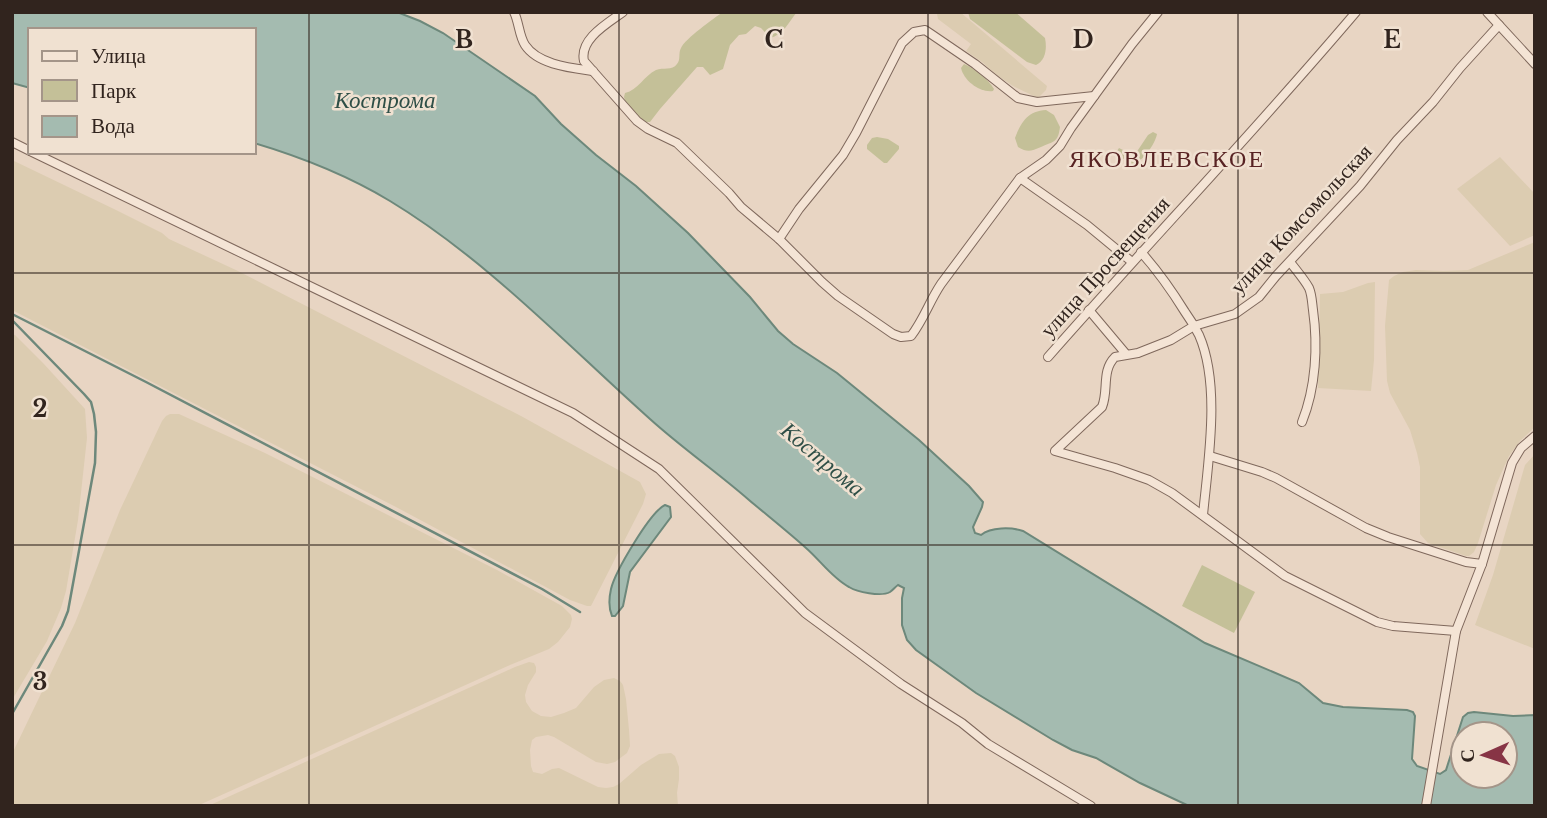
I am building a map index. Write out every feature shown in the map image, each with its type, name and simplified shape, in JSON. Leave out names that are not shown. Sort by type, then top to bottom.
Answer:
[{"type":"street","points":[[514,12],[523,42],[536,54],[562,66],[593,71]]},
{"type":"street","points":[[623,12],[597,32],[585,47],[584,61],[637,121],[677,143],[741,207],[838,296],[886,330],[906,338],[911,336],[921,322],[940,284],[1020,178],[1046,160],[1060,146],[1158,12]]},
{"type":"street","name":"улица Просвещения","points":[[1048,357],[1356,12]]},
{"type":"street","points":[[1487,12],[1535,64]]},
{"type":"street","name":"улица Комсомольская","points":[[1125,355],[1138,353],[1171,340],[1194,326],[1235,314],[1259,297],[1360,186],[1499,25]]},
{"type":"street","points":[[779,240],[799,209],[842,155],[902,43],[914,32],[925,30],[975,64],[1017,98],[1037,102],[1094,96]]},
{"type":"street","points":[[12,142],[28,150]]},
{"type":"street","points":[[35,154],[573,413],[659,469],[805,612],[901,684],[962,723],[988,744],[1091,806]]},
{"type":"street","points":[[1020,178],[1087,225],[1132,262]]},
{"type":"street","points":[[1141,252],[1194,326],[1203,348],[1211,387],[1210,456],[1203,515]]},
{"type":"street","points":[[1290,262],[1309,288],[1315,330],[1313,379],[1302,422]]},
{"type":"street","points":[[1089,310],[1125,355],[1115,357],[1108,367],[1102,407],[1055,451],[1149,480],[1172,493],[1285,576],[1377,622],[1393,626],[1456,631]]},
{"type":"street","points":[[1426,806],[1456,631],[1482,564],[1512,463],[1521,448],[1535,436]]},
{"type":"street","points":[[1210,456],[1276,478],[1366,528],[1388,537],[1466,562],[1482,564]]},
{"type":"shaded area","points":[[939,12],[960,12],[1047,86],[1046,90],[1038,98],[998,76],[966,51],[971,44],[938,19]]},
{"type":"shaded area","points":[[1500,157],[1535,194],[1535,235],[1510,246],[1457,189]]},
{"type":"shaded area","points":[[12,160],[238,271],[521,416],[640,482],[646,494],[643,504],[591,606],[570,600],[396,507],[12,310]]},
{"type":"shaded area","points":[[1535,242],[1535,427],[1509,456],[1496,485],[1478,543],[1474,552],[1466,556],[1428,543],[1420,534],[1420,467],[1417,453],[1410,430],[1390,393],[1387,381],[1385,326],[1389,280],[1403,272],[1416,270],[1468,270]]},
{"type":"shaded area","points":[[1375,282],[1371,391],[1318,388],[1320,294],[1343,292]]},
{"type":"shaded area","points":[[12,334],[85,409],[87,438],[78,520],[66,591],[47,641],[12,700]]},
{"type":"shaded area","points":[[170,414],[179,414],[265,453],[497,570],[562,606],[571,615],[570,627],[549,649],[197,806],[12,806],[12,754],[75,623],[120,510],[162,421]]},
{"type":"shaded area","points":[[1535,454],[1535,649],[1475,625],[1493,575],[1525,465]]},
{"type":"shaded area","points":[[534,663],[536,672],[528,685],[526,702],[532,711],[541,716],[551,717],[576,708],[594,687],[604,680],[614,678],[620,681],[626,699],[630,746],[627,753],[615,762],[607,764],[596,762],[554,737],[536,737],[532,740],[530,750],[533,772],[542,774],[559,768],[598,787],[606,788],[619,784],[659,754],[671,753],[679,767],[678,806],[208,806],[515,667]]},
{"type":"green space","points":[[723,12],[797,12],[779,34],[770,38],[761,28],[755,26],[746,34],[739,35],[730,45],[723,69],[710,75],[703,67],[697,67],[650,122],[644,122],[625,101],[625,93],[634,89],[656,70],[675,66],[684,44]]},
{"type":"green space","points":[[968,12],[1015,12],[1045,38],[1044,57],[1036,65],[1027,62],[970,19]]},
{"type":"green space","points":[[964,64],[985,78],[993,91],[983,90],[969,82],[961,68]]},
{"type":"green space","points":[[1046,110],[1054,115],[1060,127],[1057,139],[1032,150],[1018,147],[1015,138],[1023,122],[1030,115]]},
{"type":"green space","points":[[1153,132],[1157,134],[1154,143],[1136,163],[1132,165],[1117,154],[1119,148],[1131,154],[1136,153]]},
{"type":"green space","points":[[872,138],[888,139],[899,146],[887,163],[867,149]]},
{"type":"green space","points":[[1202,565],[1255,592],[1234,633],[1182,606]]},
{"type":"water","name":"Кострома","points":[[12,12],[397,12],[420,21],[443,33],[535,96],[561,124],[688,233],[750,297],[778,331],[837,373],[919,440],[969,486],[983,502],[973,527],[975,533],[981,535],[990,530],[1001,529],[1023,531],[1205,643],[1299,683],[1323,703],[1413,712],[1412,759],[1417,766],[1440,774],[1446,770],[1449,761],[1449,790],[1519,790],[1519,720],[1462,720],[1468,713],[1474,712],[1535,715],[1535,806],[1189,806],[1096,758],[1072,750],[976,693],[916,650],[907,640],[902,625],[904,588],[898,585],[890,592],[875,594],[858,591],[843,583],[792,536],[662,430],[525,304],[459,249],[390,201],[357,183],[256,144],[256,28],[28,28],[28,87],[12,83]]},
{"type":"water","points":[[665,505],[670,507],[671,517],[630,572],[623,606],[612,616],[609,606],[611,589],[619,570],[642,530]]},
{"type":"waterway","points":[[12,314],[542,589],[580,612]]},
{"type":"waterway","points":[[12,320],[91,402],[96,432],[95,463],[68,611],[12,714]]},
{"type":"district","name":"ЯКОВЛЕВСКОЕ","points":[[1167,159]]}]
